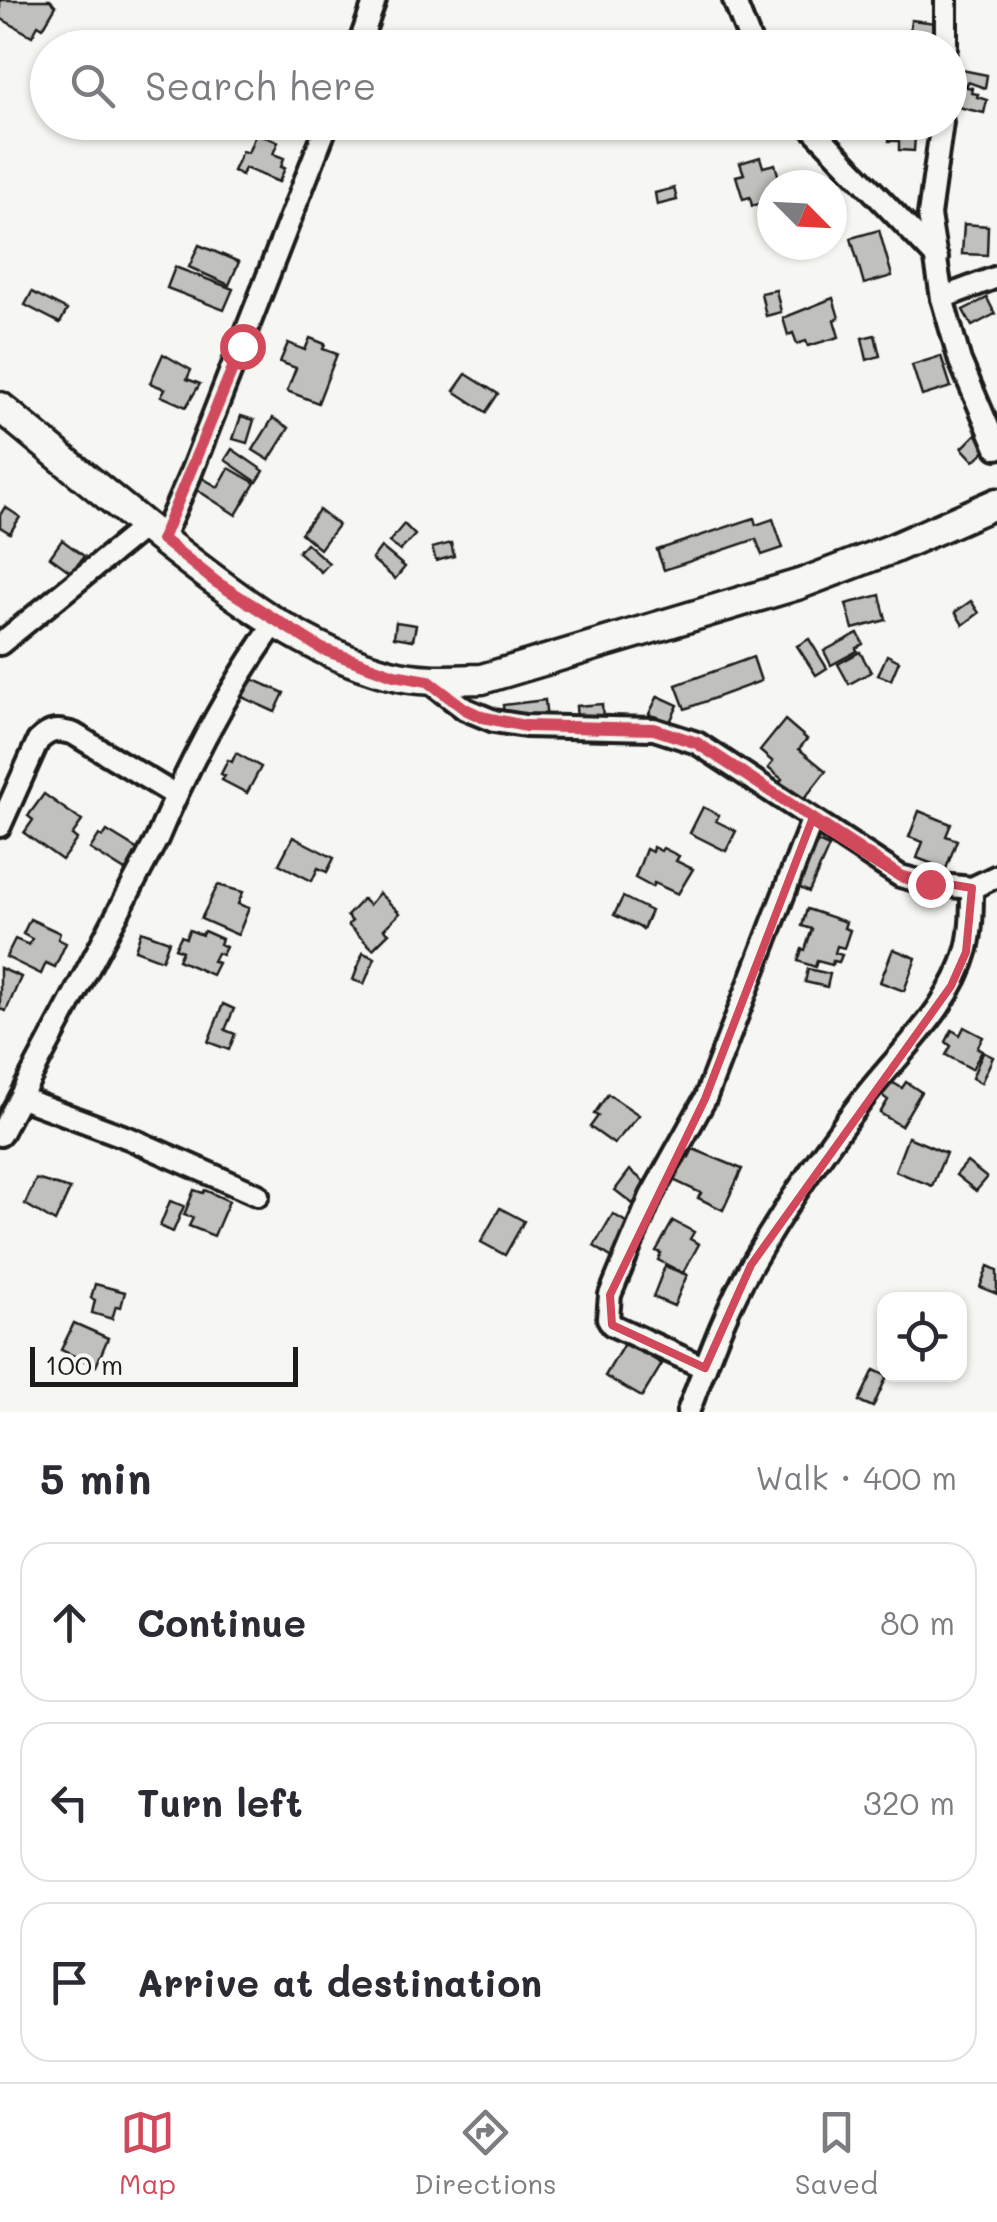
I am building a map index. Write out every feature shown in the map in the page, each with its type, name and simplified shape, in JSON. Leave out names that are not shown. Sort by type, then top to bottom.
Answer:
[{"type":"street","points":[[364,30],[375,0]]},
{"type":"street","points":[[734,0],[746,30]]},
{"type":"street","points":[[946,0],[946,30]]},
{"type":"street","points":[[0,644],[153,533],[205,438],[321,140]]},
{"type":"street","points":[[823,140],[938,259]]},
{"type":"street","points":[[939,140],[929,215],[942,298],[960,361],[997,448]]},
{"type":"street","points":[[942,298],[997,277]]},
{"type":"street","points":[[0,407],[153,533],[276,622],[354,663],[428,681],[482,678],[800,584],[997,503]]},
{"type":"street","points":[[0,1135],[243,669],[276,622]]},
{"type":"street","points":[[428,681],[465,709],[494,721],[525,726],[654,729],[697,743],[900,876],[930,884],[989,878],[951,986],[910,1045],[834,1138],[752,1264],[688,1412]]},
{"type":"street","points":[[0,826],[38,741],[47,732],[74,734],[176,795]]},
{"type":"street","points":[[705,1368],[612,1325],[608,1318],[610,1295],[651,1196],[704,1099],[812,820]]},
{"type":"street","points":[[21,1098],[131,1139],[258,1195]]},
{"type":"highlighted area","points":[[812,820],[900,876],[972,888],[966,952],[951,986],[751,1265],[705,1368],[612,1325],[610,1295],[705,1099]]},
{"type":"building","points":[[0,0],[50,0],[56,6],[43,28],[38,25],[30,30],[30,35],[0,18]]},
{"type":"building","points":[[911,20],[937,23],[936,30],[910,30]]},
{"type":"building","points":[[967,71],[987,75],[985,88],[968,82],[967,85]]},
{"type":"building","points":[[967,87],[987,100],[984,113],[967,109]]},
{"type":"building","points":[[253,140],[278,142],[273,154],[284,158],[281,167],[285,168],[279,182],[245,168],[242,175],[233,171],[242,151],[248,153]]},
{"type":"building","points":[[915,140],[914,151],[899,150],[899,141],[889,141]]},
{"type":"building","points":[[760,157],[763,167],[775,164],[777,170],[757,170],[757,204],[752,206],[750,197],[743,199],[736,176],[744,174],[740,163]]},
{"type":"building","points":[[674,188],[677,200],[657,205],[655,193]]},
{"type":"building","points":[[964,224],[988,226],[987,255],[962,254]]},
{"type":"building","points":[[879,230],[892,276],[864,284],[851,238]]},
{"type":"building","points":[[199,245],[239,262],[229,285],[189,267]]},
{"type":"building","points":[[175,267],[233,289],[224,310],[167,288]]},
{"type":"building","points":[[776,290],[781,312],[766,316],[761,293]]},
{"type":"building","points":[[32,292],[67,310],[60,323],[25,305]]},
{"type":"building","points":[[833,298],[839,337],[808,346],[806,341],[797,344],[793,333],[788,335],[783,318]]},
{"type":"building","points":[[987,298],[995,314],[972,326],[963,310]]},
{"type":"building","points":[[875,335],[880,356],[867,360],[862,338]]},
{"type":"building","points":[[310,338],[337,354],[318,403],[287,391],[296,368],[280,362],[288,343],[305,350]]},
{"type":"building","points":[[163,354],[191,370],[187,379],[200,384],[186,407],[161,396],[165,389],[150,383]]},
{"type":"building","points":[[941,356],[951,387],[922,396],[912,365]]},
{"type":"building","points":[[466,374],[498,394],[486,412],[454,391]]},
{"type":"building","points":[[241,416],[254,420],[247,443],[233,439]]},
{"type":"building","points":[[273,418],[289,428],[269,460],[253,450]]},
{"type":"building","points":[[976,434],[989,447],[974,461],[962,448]]},
{"type":"building","points":[[232,449],[264,471],[257,482],[225,460]]},
{"type":"building","points":[[229,468],[255,483],[236,515],[191,486],[197,475],[218,487]]},
{"type":"building","points":[[5,507],[20,517],[10,533],[0,527]]},
{"type":"building","points":[[319,510],[338,525],[320,549],[301,533]]},
{"type":"building","points":[[754,518],[756,525],[773,519],[783,548],[762,555],[756,539],[664,570],[657,550]]},
{"type":"building","points":[[404,524],[415,535],[400,551],[389,542]]},
{"type":"building","points":[[62,540],[84,556],[72,573],[50,557]]},
{"type":"building","points":[[306,543],[329,563],[321,572],[298,552]]},
{"type":"building","points":[[451,543],[454,556],[436,561],[432,548]]},
{"type":"building","points":[[381,547],[405,567],[395,579],[372,559]]},
{"type":"building","points":[[880,595],[886,620],[853,629],[846,604]]},
{"type":"building","points":[[971,601],[979,613],[963,625],[955,612]]},
{"type":"building","points":[[396,622],[416,625],[413,640],[394,637]]},
{"type":"building","points":[[858,633],[863,644],[831,665],[824,651]]},
{"type":"building","points":[[809,639],[827,668],[816,675],[797,646]]},
{"type":"building","points":[[860,652],[871,672],[849,684],[838,664]]},
{"type":"building","points":[[887,655],[899,661],[891,680],[878,675]]},
{"type":"building","points":[[753,657],[761,681],[685,709],[676,685]]},
{"type":"building","points":[[250,678],[284,693],[275,712],[242,697]]},
{"type":"building","points":[[658,696],[678,705],[669,724],[649,714]]},
{"type":"building","points":[[545,700],[547,721],[505,726],[503,705]]},
{"type":"building","points":[[602,704],[603,721],[577,722],[576,706]]},
{"type":"building","points":[[785,720],[807,739],[799,749],[826,771],[801,803],[778,785],[782,779],[768,768],[773,762],[760,751]]},
{"type":"building","points":[[236,753],[261,767],[247,793],[222,780],[228,760],[232,762]]},
{"type":"building","points":[[44,794],[82,821],[72,835],[77,839],[62,860],[24,833],[33,820],[28,816]]},
{"type":"building","points":[[703,807],[719,815],[716,821],[736,831],[726,851],[690,833]]},
{"type":"building","points":[[919,811],[951,824],[946,836],[957,840],[946,869],[917,858],[923,842],[909,837]]},
{"type":"building","points":[[107,831],[138,850],[125,871],[90,849],[99,835],[103,837]]},
{"type":"building","points":[[293,837],[334,858],[327,872],[318,868],[312,881],[279,864]]},
{"type":"building","points":[[809,838],[829,847],[809,892],[789,883]]},
{"type":"building","points":[[653,847],[679,856],[676,861],[693,869],[678,894],[635,878],[646,849],[652,852]]},
{"type":"building","points":[[218,885],[243,892],[238,904],[249,908],[238,935],[201,919]]},
{"type":"building","points":[[379,893],[400,913],[384,929],[389,933],[373,949],[348,925],[352,921],[347,916],[363,899],[369,905]]},
{"type":"building","points":[[623,897],[651,911],[643,929],[614,915]]},
{"type":"building","points":[[807,909],[846,922],[844,928],[850,930],[844,948],[837,946],[835,953],[842,955],[839,962],[833,961],[832,965],[817,961],[815,967],[798,961],[812,929],[802,926]]},
{"type":"building","points":[[30,919],[60,933],[58,939],[66,943],[55,967],[46,963],[41,974],[6,957],[15,939],[29,945],[32,939],[23,934]]},
{"type":"building","points":[[189,930],[222,939],[220,944],[226,947],[213,961],[218,963],[212,975],[178,960],[182,951],[175,948]]},
{"type":"building","points":[[141,931],[169,941],[162,960],[135,950]]},
{"type":"building","points":[[893,949],[916,958],[904,991],[880,982]]},
{"type":"building","points":[[363,953],[375,958],[364,984],[353,980]]},
{"type":"building","points":[[0,968],[21,977],[6,1011],[0,1009]]},
{"type":"building","points":[[808,969],[830,974],[827,987],[805,982]]},
{"type":"building","points":[[223,1004],[234,1009],[225,1030],[235,1034],[229,1050],[208,1042]]},
{"type":"building","points":[[964,1027],[983,1037],[977,1048],[982,1051],[972,1069],[946,1055],[951,1046],[946,1042],[952,1030],[960,1035]]},
{"type":"building","points":[[983,1052],[993,1057],[981,1083],[972,1078]]},
{"type":"building","points":[[890,1081],[902,1088],[906,1082],[921,1092],[901,1126],[880,1113],[888,1100],[881,1095]]},
{"type":"building","points":[[608,1094],[639,1115],[614,1144],[590,1127]]},
{"type":"building","points":[[908,1137],[946,1153],[932,1186],[895,1171]]},
{"type":"building","points":[[693,1149],[742,1169],[723,1210],[698,1198],[701,1193],[673,1180],[685,1154],[689,1157]]},
{"type":"building","points":[[967,1162],[987,1178],[976,1191],[956,1175]]},
{"type":"building","points":[[630,1170],[648,1185],[633,1204],[615,1190]]},
{"type":"building","points":[[36,1179],[70,1189],[55,1222],[25,1204]]},
{"type":"building","points":[[194,1190],[205,1190],[229,1201],[214,1236],[189,1226],[193,1218],[184,1215]]},
{"type":"building","points":[[170,1201],[184,1206],[173,1232],[160,1226]]},
{"type":"building","points":[[500,1208],[524,1221],[505,1255],[481,1242]]},
{"type":"building","points":[[613,1214],[634,1227],[614,1259],[594,1246]]},
{"type":"building","points":[[673,1221],[694,1232],[690,1239],[699,1244],[683,1273],[658,1260],[661,1253],[656,1251]]},
{"type":"building","points":[[665,1266],[687,1275],[674,1306],[653,1297]]},
{"type":"building","points":[[988,1266],[997,1270],[997,1294],[980,1287]]},
{"type":"building","points":[[95,1284],[125,1292],[112,1319],[92,1313]]},
{"type":"building","points":[[74,1323],[108,1338],[96,1366],[61,1350]]},
{"type":"building","points":[[625,1342],[662,1364],[642,1397],[605,1376]]},
{"type":"building","points":[[874,1370],[877,1371],[877,1382],[884,1382],[873,1407],[859,1401]]},
{"type":"route","points":[[242,346],[162,539],[216,582],[322,649],[354,663],[428,681],[482,717],[525,726],[654,729],[697,743],[900,876],[930,884]]}]
